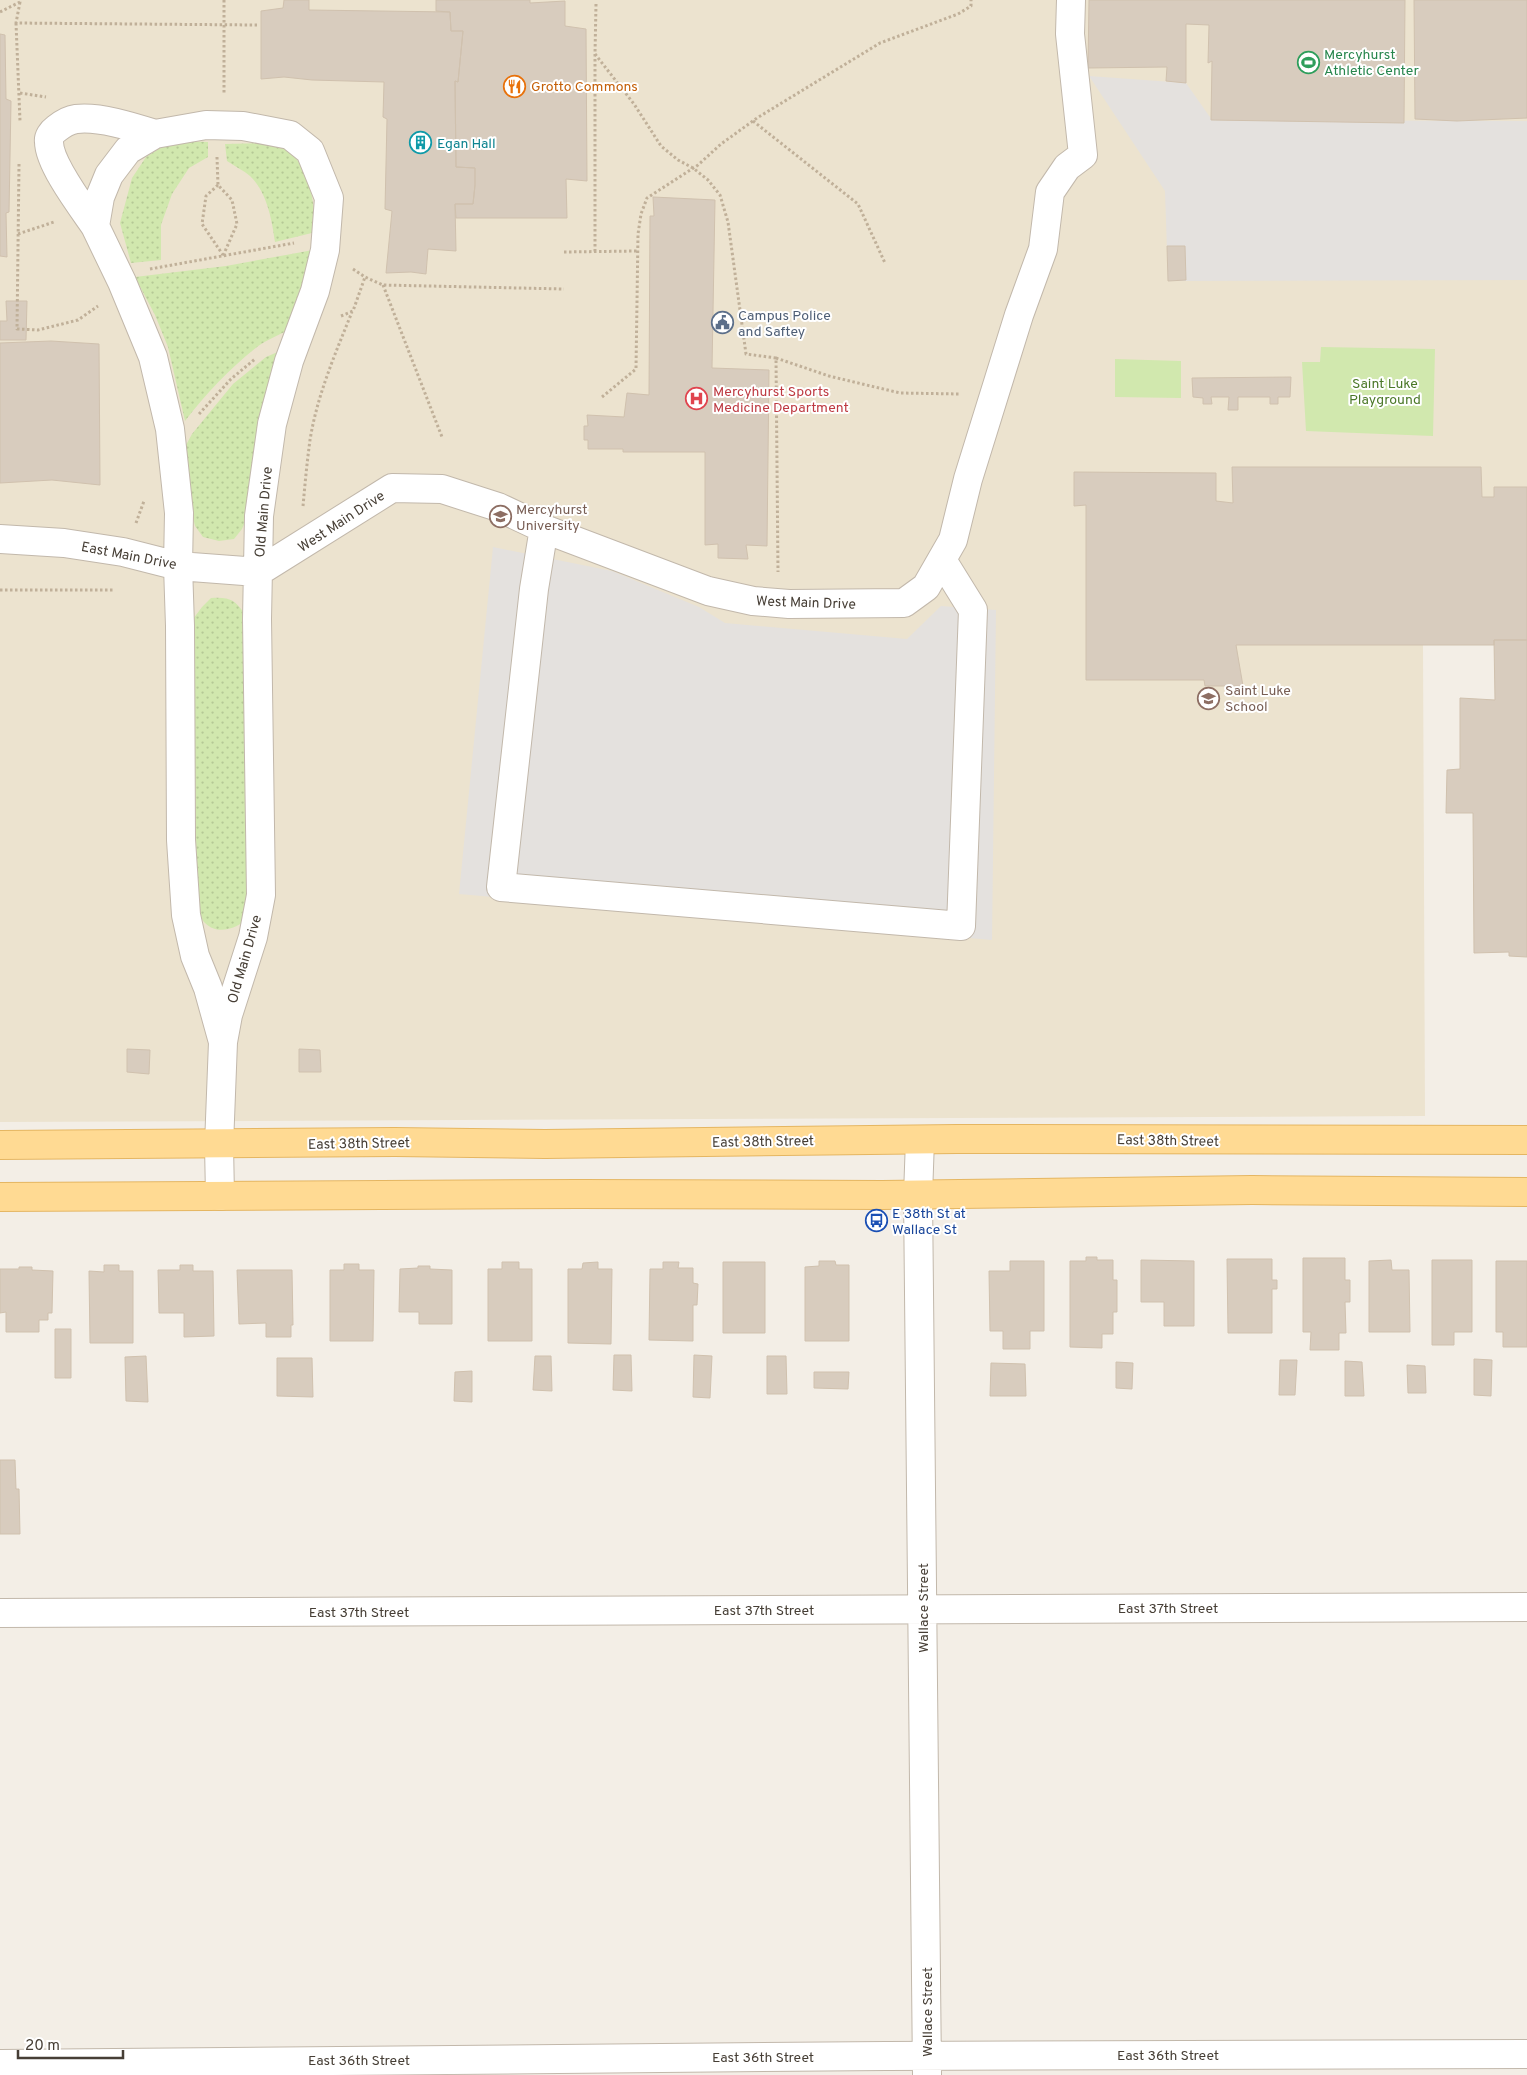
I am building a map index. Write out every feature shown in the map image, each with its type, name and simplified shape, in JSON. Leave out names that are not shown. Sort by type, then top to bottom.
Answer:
[{"type":"main road","name":"East 38th Street","points":[[0,1145],[219,1145],[395,1142],[545,1144],[920,1140],[1527,1140]]},
{"type":"main road","points":[[0,1197],[918,1194],[1252,1190],[1527,1192]]},
{"type":"street","name":"West Main Drive","points":[[258,572],[298,549],[392,488],[442,489],[498,507],[544,528],[708,591],[753,601],[779,603],[904,603],[926,587],[953,540],[968,479],[1043,249],[1050,192],[1067,168],[1083,155],[1070,34],[1071,0]]},
{"type":"street","name":"Old Main Drive","points":[[155,134],[128,126],[76,119],[63,124],[52,132],[48,140],[51,152],[69,186],[95,226],[124,287],[153,357],[170,429],[179,513],[182,840],[186,915],[195,956],[208,988],[223,1042]]},
{"type":"street","name":"Old Main Drive","points":[[95,226],[100,198],[109,175],[128,150],[155,134],[206,125],[243,126],[290,136],[310,151],[329,198],[325,250],[315,291],[289,361],[272,424],[260,516],[256,619],[261,895],[253,937],[228,1015],[223,1042],[219,1145],[220,1196]]},
{"type":"street","points":[[544,528],[534,589],[501,887],[961,926],[973,610],[942,560]]},
{"type":"street","name":"East Main Drive","points":[[0,539],[64,543],[123,552],[178,566],[258,572]]},
{"type":"street","name":"Wallace Street","points":[[920,1140],[918,1194],[927,2066]]},
{"type":"street","name":"East 37th Street","points":[[0,1613],[1527,1607]]},
{"type":"street","name":"East 36th Street","points":[[0,2064],[927,2066],[1527,2054]]},
{"type":"path","points":[[224,0],[224,25]]},
{"type":"path","points":[[602,397],[636,370],[638,234],[641,214],[647,198],[693,168],[721,144],[753,121],[880,42],[958,14],[971,6],[971,0]]},
{"type":"path","points":[[0,12],[20,1]]},
{"type":"path","points":[[20,1],[16,23],[20,123]]},
{"type":"path","points":[[595,252],[596,4]]},
{"type":"path","points":[[16,23],[257,25]]},
{"type":"path","points":[[595,54],[634,104],[662,146],[678,160],[693,168],[708,180],[720,195],[724,206],[746,354],[776,358],[829,376],[900,393],[996,395]]},
{"type":"path","points":[[753,121],[858,204],[885,263]]},
{"type":"path","points":[[19,162],[17,329],[38,330],[78,320],[124,287],[136,271],[314,240],[364,277],[383,284],[564,289]]},
{"type":"path","points":[[218,185],[206,196],[202,224],[223,256]]},
{"type":"path","points":[[564,252],[637,251]]},
{"type":"path","points":[[383,284],[442,437]]},
{"type":"path","points":[[298,549],[310,440],[329,369],[352,311]]},
{"type":"path","points":[[776,358],[779,603]]},
{"type":"path","points":[[0,590],[114,590]]},
{"type":"shaded area","name":"Mercyhurst University","points":[[0,0],[1527,0],[1527,640],[1494,640],[1423,645],[1425,1116],[0,1122]]},
{"type":"shaded area","points":[[1089,76],[1186,83],[1212,120],[1527,121],[1527,280],[1168,281],[1165,191]]},
{"type":"shaded area","points":[[493,547],[612,571],[699,607],[725,623],[907,639],[941,606],[996,610],[992,940],[459,894]]},
{"type":"green space","points":[[182,141],[208,142],[208,157],[189,168],[172,194],[161,225],[161,260],[131,263],[120,223],[132,178],[146,157],[162,147]]},
{"type":"green space","points":[[265,143],[279,146],[293,155],[306,174],[312,197],[316,232],[275,242],[270,216],[261,190],[250,176],[227,161],[225,144]]},
{"type":"green space","points":[[313,250],[309,272],[288,330],[268,340],[247,355],[227,373],[185,421],[168,347],[155,315],[135,277],[226,266]]},
{"type":"green space","name":"Saint Luke Playground","points":[[1321,347],[1435,349],[1433,436],[1306,431],[1302,362],[1320,362]]},
{"type":"green space","points":[[280,351],[248,515],[242,529],[234,539],[219,541],[203,537],[195,526],[192,513],[186,445],[192,434],[233,384],[266,357]]},
{"type":"green space","points":[[1115,359],[1181,361],[1181,398],[1115,397]]},
{"type":"green space","points":[[211,598],[230,600],[244,613],[250,916],[242,923],[226,929],[211,927],[204,922],[197,904],[193,619]]},
{"type":"building","name":"Egan Hall","points":[[284,0],[309,0],[309,10],[450,12],[451,31],[463,31],[458,82],[455,81],[456,167],[475,168],[473,204],[455,204],[456,251],[428,249],[426,274],[411,272],[386,273],[392,211],[385,209],[387,119],[383,117],[384,82],[312,80],[284,77],[261,79],[261,11],[283,8]]},
{"type":"building","points":[[436,0],[530,0],[530,3],[565,1],[565,26],[586,29],[587,181],[566,179],[567,218],[456,218],[455,204],[473,204],[475,185],[475,168],[456,167],[455,81],[458,82],[463,31],[451,31],[450,12],[436,11]]},
{"type":"building","name":"Mercyhurst Athletic Center","points":[[1089,0],[1405,0],[1404,123],[1211,120],[1212,61],[1208,63],[1209,25],[1186,24],[1186,83],[1166,81],[1167,67],[1088,68]]},
{"type":"building","name":"Mercyhurst Athletic Center","points":[[1414,0],[1527,0],[1527,118],[1457,121],[1415,119]]},
{"type":"building","points":[[0,34],[5,35],[6,99],[11,101],[9,212],[6,213],[7,257],[0,256]]},
{"type":"building","points":[[653,197],[715,200],[712,368],[769,370],[767,546],[746,545],[748,559],[718,558],[718,544],[705,545],[705,452],[623,452],[623,449],[588,449],[588,440],[584,440],[584,426],[588,426],[587,415],[624,417],[627,393],[649,395],[650,216],[654,216]]},
{"type":"building","points":[[1167,246],[1185,246],[1186,280],[1168,281]]},
{"type":"building","points":[[6,301],[27,301],[26,340],[0,340],[0,321],[7,321]]},
{"type":"building","points":[[51,341],[99,344],[100,485],[52,480],[0,483],[0,343]]},
{"type":"building","points":[[1291,377],[1290,397],[1278,397],[1278,404],[1270,404],[1270,397],[1238,397],[1238,410],[1228,410],[1229,397],[1211,397],[1212,404],[1203,404],[1203,398],[1193,397],[1192,378]]},
{"type":"building","points":[[1232,467],[1481,467],[1482,497],[1494,497],[1494,487],[1527,487],[1527,640],[1494,640],[1494,645],[1236,645],[1243,686],[1205,686],[1204,680],[1086,680],[1086,505],[1074,506],[1074,472],[1216,473],[1216,501],[1233,503]]},
{"type":"building","points":[[1494,640],[1527,640],[1527,957],[1509,956],[1509,952],[1474,953],[1473,813],[1446,813],[1447,770],[1460,769],[1460,698],[1495,700]]},
{"type":"building","points":[[127,1049],[150,1050],[149,1074],[127,1072]]},
{"type":"building","points":[[299,1049],[320,1050],[321,1072],[299,1072]]},
{"type":"building","points":[[1086,1257],[1097,1257],[1097,1260],[1113,1260],[1113,1280],[1117,1280],[1117,1312],[1113,1312],[1113,1334],[1102,1334],[1102,1348],[1070,1347],[1070,1261],[1086,1261]]},
{"type":"building","points":[[1303,1258],[1345,1258],[1345,1280],[1350,1280],[1350,1302],[1345,1302],[1346,1333],[1339,1333],[1339,1350],[1310,1350],[1311,1332],[1303,1332]]},
{"type":"building","points":[[1227,1259],[1272,1259],[1272,1280],[1277,1280],[1277,1289],[1272,1289],[1272,1333],[1228,1333]]},
{"type":"building","points":[[1141,1260],[1194,1261],[1194,1326],[1164,1326],[1164,1302],[1141,1302]]},
{"type":"building","points":[[1391,1260],[1392,1270],[1409,1270],[1410,1332],[1369,1332],[1369,1261]]},
{"type":"building","points":[[1432,1260],[1472,1260],[1472,1332],[1454,1332],[1454,1345],[1432,1345]]},
{"type":"building","points":[[819,1261],[835,1261],[836,1265],[849,1265],[849,1341],[805,1341],[805,1267],[819,1266]]},
{"type":"building","points":[[1010,1261],[1044,1261],[1044,1331],[1030,1331],[1030,1349],[1003,1349],[1003,1331],[990,1331],[989,1271],[1010,1271]]},
{"type":"building","points":[[1496,1261],[1527,1261],[1527,1347],[1503,1347],[1503,1332],[1496,1332]]},
{"type":"building","points":[[502,1262],[519,1262],[519,1269],[532,1269],[532,1341],[488,1341],[488,1269],[502,1269]]},
{"type":"building","points":[[598,1262],[598,1269],[612,1269],[611,1344],[568,1343],[568,1269],[582,1269],[583,1263]]},
{"type":"building","points":[[663,1262],[679,1262],[678,1268],[693,1268],[693,1283],[698,1284],[697,1305],[693,1305],[693,1341],[649,1340],[650,1269],[663,1269]]},
{"type":"building","points":[[723,1262],[765,1262],[765,1333],[723,1333]]},
{"type":"building","points":[[344,1264],[359,1264],[359,1270],[374,1270],[373,1341],[330,1341],[330,1270],[344,1270]]},
{"type":"building","points":[[104,1265],[119,1265],[119,1271],[133,1271],[133,1343],[90,1343],[89,1271],[104,1272]]},
{"type":"building","points":[[180,1265],[193,1265],[193,1271],[213,1271],[214,1336],[184,1337],[184,1313],[159,1313],[158,1270],[180,1270]]},
{"type":"building","points":[[418,1266],[430,1266],[430,1269],[452,1270],[452,1324],[419,1324],[419,1312],[399,1312],[400,1269],[418,1268]]},
{"type":"building","points":[[19,1267],[32,1267],[32,1270],[53,1271],[52,1313],[48,1313],[48,1320],[39,1320],[39,1332],[6,1332],[6,1312],[0,1313],[0,1269],[19,1269]]},
{"type":"building","points":[[237,1270],[292,1270],[293,1325],[291,1325],[291,1337],[266,1337],[266,1323],[239,1324]]},
{"type":"building","points":[[55,1329],[71,1329],[71,1378],[55,1378]]},
{"type":"building","points":[[614,1355],[631,1355],[632,1391],[613,1390]]},
{"type":"building","points":[[694,1355],[712,1356],[710,1398],[693,1397]]},
{"type":"building","points":[[146,1356],[148,1402],[126,1401],[125,1357]]},
{"type":"building","points":[[535,1356],[551,1356],[552,1391],[533,1390]]},
{"type":"building","points":[[767,1356],[786,1356],[787,1394],[767,1394]]},
{"type":"building","points":[[277,1358],[312,1358],[313,1397],[277,1396]]},
{"type":"building","points":[[1474,1359],[1492,1360],[1491,1396],[1474,1395]]},
{"type":"building","points":[[1280,1360],[1297,1360],[1295,1395],[1279,1395]]},
{"type":"building","points":[[1345,1361],[1362,1362],[1364,1396],[1345,1396]]},
{"type":"building","points":[[1116,1362],[1133,1363],[1132,1389],[1116,1388]]},
{"type":"building","points":[[991,1363],[1025,1364],[1026,1396],[990,1396]]},
{"type":"building","points":[[1407,1365],[1425,1366],[1426,1393],[1408,1393]]},
{"type":"building","points":[[472,1371],[472,1402],[454,1401],[455,1372]]},
{"type":"building","points":[[814,1372],[849,1372],[848,1389],[814,1388]]},
{"type":"building","points":[[0,1460],[15,1460],[16,1489],[19,1489],[20,1534],[0,1534]]},
{"type":"place","name":"Mercyhurst Athletic Center","points":[[1308,62]]},
{"type":"place","name":"Grotto Commons","points":[[515,86]]},
{"type":"place","name":"Egan Hall","points":[[421,143]]},
{"type":"place","name":"Campus Police and Saftey","points":[[722,323]]},
{"type":"place","name":"Mercyhurst Sports Medicine Department","points":[[697,399]]},
{"type":"place","name":"Mercyhurst University","points":[[500,517]]},
{"type":"place","name":"Saint Luke School","points":[[1209,698]]},
{"type":"place","name":"E 38th St at Wallace St","points":[[876,1221]]}]
